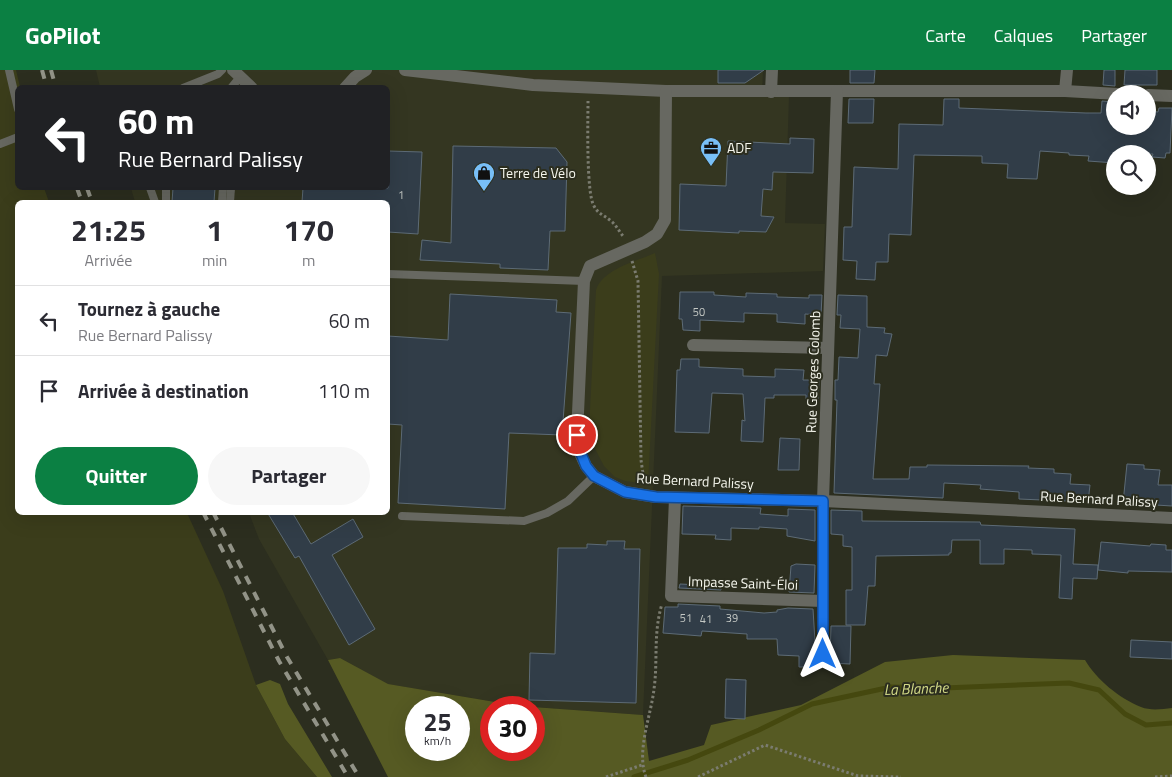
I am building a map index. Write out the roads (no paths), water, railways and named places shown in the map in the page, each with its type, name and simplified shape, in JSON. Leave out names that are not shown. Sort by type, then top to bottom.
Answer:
[{"type":"street","points":[[348,85],[355,77],[366,70]]},
{"type":"street","points":[[405,70],[533,85],[666,91],[1065,91],[1106,93]]},
{"type":"street","points":[[771,92],[772,70]]},
{"type":"street","points":[[1065,91],[1067,70]]},
{"type":"street","points":[[236,73],[249,85]]},
{"type":"street","points":[[594,476],[586,466],[580,451],[577,435],[584,282],[590,266],[657,234],[664,220],[666,91]]},
{"type":"street","name":"Rue Georges Colomb","points":[[823,654],[823,501],[837,91]]},
{"type":"street","points":[[1156,95],[1172,96]]},
{"type":"street","points":[[693,345],[828,348]]},
{"type":"street","name":"Rue Bernard Palissy","points":[[594,476],[625,492],[656,497],[823,501],[1172,518]]},
{"type":"street","name":"Impasse Saint-Éloi","points":[[675,498],[671,596],[822,601]]},
{"type":"lane","points":[[9,70],[15,96]]},
{"type":"lane","points":[[190,85],[218,74],[222,70]]},
{"type":"lane","points":[[232,85],[236,73]]},
{"type":"lane","points":[[0,144],[15,138]]},
{"type":"lane","points":[[390,274],[584,282]]},
{"type":"lane","points":[[402,516],[524,521],[547,513],[568,501],[594,476]]},
{"type":"waterway","name":"La Blanche","points":[[634,777],[688,760],[759,730],[812,704],[891,687],[944,688],[1069,683],[1099,690],[1125,714],[1146,725],[1172,723]]},
{"type":"railway","points":[[42,70],[46,85]]},
{"type":"railway","points":[[51,70],[55,85]]},
{"type":"railway","points":[[78,190],[81,200]]},
{"type":"railway","points":[[88,190],[91,200]]},
{"type":"railway","points":[[205,515],[279,661],[348,777]]},
{"type":"railway","points":[[215,515],[287,657],[359,777]]},
{"type":"place","name":"ADF","points":[[711,167]]},
{"type":"place","name":"Terre de Vélo","points":[[484,192]]}]
